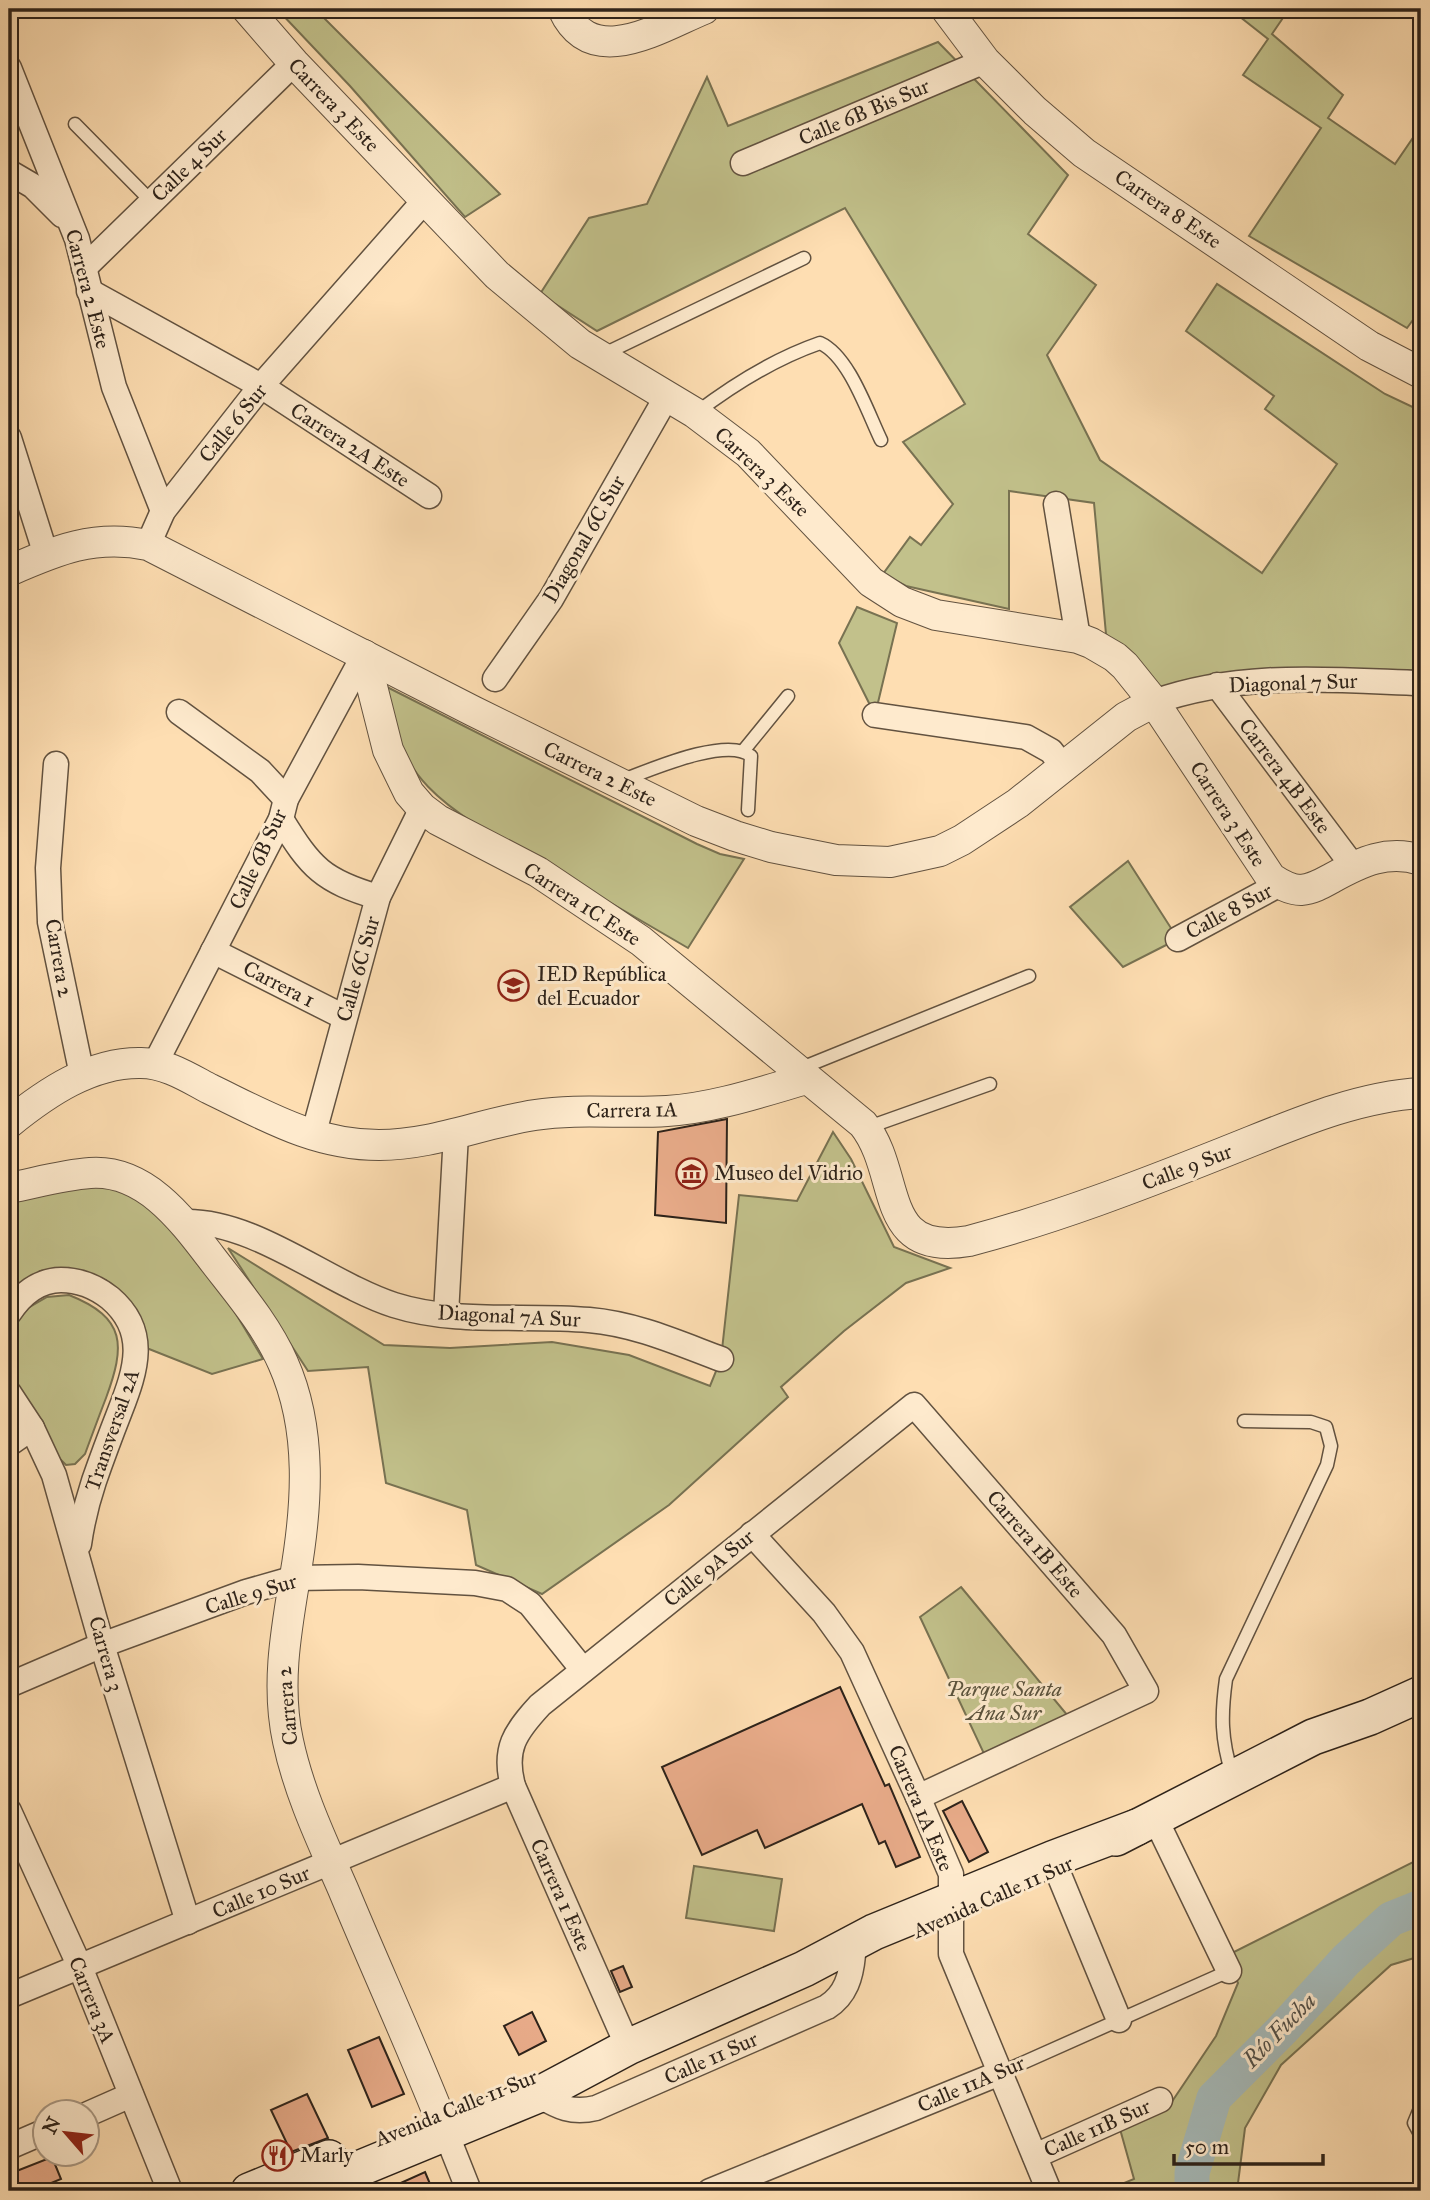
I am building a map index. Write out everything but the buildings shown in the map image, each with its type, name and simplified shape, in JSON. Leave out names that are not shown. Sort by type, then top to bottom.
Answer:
[{"type":"main road","name":"Avenida Calle 11 Sur","points":[[1313,1737],[1364,1700],[1421,1674]]},
{"type":"main road","name":"Avenida Calle 11 Sur","points":[[249,2191],[442,2124],[538,2095],[628,2048],[804,1969],[874,1932],[952,1909],[1057,1870],[1313,1737],[1370,1717],[1421,1694]]},
{"type":"main road","name":"Avenida Calle 11 Sur","points":[[804,1969],[881,1947],[1052,1859],[1146,1823]]},
{"type":"main road","name":"Avenida Calle 11 Sur","points":[[305,2191],[442,2124],[529,2077],[628,2048]]},
{"type":"street","name":"Carrera 3 Este","points":[[247,9],[294,63],[497,275],[552,322],[599,356],[695,413],[748,453],[871,582],[902,602],[954,619],[1078,638],[1115,657],[1135,676],[1154,702],[1264,869],[1280,884]]},
{"type":"street","points":[[563,9],[576,28],[593,38],[617,43],[704,9]]},
{"type":"street","name":"Carrera 8 Este","points":[[946,9],[985,61],[1035,111],[1084,153],[1369,346],[1421,373]]},
{"type":"street","name":"Calle 6B Bis Sur","points":[[743,163],[985,61]]},
{"type":"street","name":"Calle 4 Sur","points":[[87,279],[151,201],[294,63]]},
{"type":"street","name":"Carrera 2 Este","points":[[9,68],[77,239],[114,387],[163,512]]},
{"type":"street","points":[[9,172],[46,197],[69,224],[77,239]]},
{"type":"street","name":"Calle 6 Sur","points":[[148,545],[163,512],[261,386],[425,200]]},
{"type":"street","name":"Carrera 2A Este","points":[[87,279],[261,386],[429,496]]},
{"type":"street","name":"Diagonal 6C Sur","points":[[495,679],[551,599],[667,396]]},
{"type":"street","points":[[9,438],[46,555]]},
{"type":"street","points":[[1056,504],[1078,638]]},
{"type":"street","points":[[9,571],[68,546],[124,540],[148,545]]},
{"type":"street","name":"Carrera 2 Este","points":[[148,545],[616,782],[696,821],[747,840],[836,860],[890,862],[940,851],[984,827],[1064,768]]},
{"type":"street","name":"Carrera 1C Este","points":[[364,655],[388,750],[403,782],[422,808],[438,820],[538,872],[675,967],[866,1128],[878,1150],[902,1220],[916,1236],[927,1241],[953,1243]]},
{"type":"street","name":"Calle 6B Sur","points":[[155,1064],[364,655]]},
{"type":"street","name":"Diagonal 7 Sur","points":[[1064,768],[1126,717],[1154,702],[1217,685],[1298,679],[1421,683]]},
{"type":"street","name":"Carrera 4B Este","points":[[1217,685],[1353,866]]},
{"type":"street","points":[[179,712],[261,771],[284,809],[300,850],[318,871],[341,886],[379,897]]},
{"type":"street","points":[[874,715],[1026,737],[1051,751],[1064,768]]},
{"type":"street","name":"Carrera 2","points":[[56,764],[48,868],[50,922],[82,1075]]},
{"type":"street","name":"Calle 6C Sur","points":[[313,1136],[379,897],[422,808]]},
{"type":"street","points":[[1280,884],[1300,890],[1310,888],[1353,866],[1387,856],[1399,855],[1421,860]]},
{"type":"street","name":"Calle 8 Sur","points":[[1178,939],[1280,884]]},
{"type":"street","name":"Carrera 1","points":[[213,951],[344,1017]]},
{"type":"street","points":[[9,1123],[42,1098],[82,1075],[123,1064],[155,1064]]},
{"type":"street","name":"Carrera 1A","points":[[155,1064],[275,1121],[313,1136],[337,1142],[383,1145],[428,1140],[506,1120],[561,1111],[666,1111],[689,1108],[801,1075]]},
{"type":"street","name":"Calle 9 Sur","points":[[953,1243],[1075,1210],[1338,1109],[1421,1093]]},
{"type":"street","points":[[446,1314],[456,1134]]},
{"type":"street","name":"Carrera 2","points":[[18,1183],[108,1173],[146,1189],[184,1222],[272,1341],[290,1381],[300,1421],[305,1472],[302,1529],[282,1673],[287,1736],[306,1802],[469,2191]]},
{"type":"street","name":"Diagonal 7A Sur","points":[[184,1222],[200,1221],[263,1242],[355,1290],[396,1306],[482,1318],[569,1319],[613,1323],[656,1334],[721,1359]]},
{"type":"street","name":"Transversal 2A","points":[[9,1313],[15,1303],[32,1288],[55,1280],[75,1280],[101,1291],[123,1309],[134,1332],[134,1375],[84,1513],[77,1552]]},
{"type":"street","name":"Carrera 3","points":[[9,1393],[32,1428],[54,1475],[102,1645],[188,1922]]},
{"type":"street","name":"Calle 9A Sur","points":[[513,1740],[523,1723],[540,1705],[914,1405]]},
{"type":"street","name":"Carrera 1B Este","points":[[914,1405],[1114,1635],[1146,1690],[918,1797]]},
{"type":"street","points":[[9,1444],[32,1428]]},
{"type":"street","name":"Carrera 1A Este","points":[[752,1534],[824,1613],[852,1652],[918,1797],[950,1870],[951,1954],[1049,2191]]},
{"type":"street","name":"Calle 9 Sur","points":[[9,1685],[102,1645],[246,1592],[295,1578],[358,1577],[475,1583],[506,1589],[530,1604],[583,1670]]},
{"type":"street","name":"Carrera 1 Este","points":[[513,1740],[508,1768],[513,1786],[628,2048]]},
{"type":"street","name":"Calle 10 Sur","points":[[9,1996],[513,1786]]},
{"type":"street","name":"Carrera 3A","points":[[9,1811],[17,1847],[80,1967],[170,2191]]},
{"type":"street","points":[[1146,1823],[1229,1971]]},
{"type":"street","points":[[1057,1870],[1119,2020]]},
{"type":"street","name":"Calle 11 Sur","points":[[538,2095],[565,2110],[584,2111],[596,2108],[827,2007],[841,1995],[851,1975],[853,1955]]},
{"type":"street","name":"Calle 11A Sur","points":[[710,2191],[1000,2073]]},
{"type":"street","points":[[102,2108],[131,2095]]},
{"type":"street","name":"Calle 11B Sur","points":[[1035,2156],[1160,2101]]},
{"type":"street","points":[[9,2147],[32,2138]]},
{"type":"lane","points":[[75,124],[151,201]]},
{"type":"lane","points":[[599,356],[804,258]]},
{"type":"lane","points":[[695,413],[725,391],[772,363],[790,353],[820,343],[831,348],[842,362],[881,440]]},
{"type":"lane","points":[[744,750],[788,696]]},
{"type":"lane","points":[[616,782],[670,762],[718,750],[744,750],[751,756],[748,810]]},
{"type":"lane","points":[[801,1075],[1029,976]]},
{"type":"lane","points":[[866,1128],[990,1084]]},
{"type":"lane","points":[[1233,1778],[1223,1740],[1221,1715],[1226,1679],[1327,1465],[1331,1446],[1326,1427],[1311,1422],[1244,1421]]},
{"type":"lane","name":"Calle 11A Sur","points":[[1000,2073],[1229,1971]]},
{"type":"lane","points":[[1421,2106],[1414,2123],[1421,2136]]},
{"type":"green space","points":[[277,9],[315,9],[500,194],[465,217],[350,86]]},
{"type":"green space","points":[[1230,9],[1289,9],[1272,34],[1343,95],[1328,118],[1395,164],[1421,126],[1421,309],[1407,328],[1249,236],[1321,128],[1243,75],[1268,39]]},
{"type":"green space","points":[[938,42],[1068,175],[1028,234],[1096,285],[1047,355],[1100,460],[1262,573],[1337,464],[1265,409],[1274,396],[1186,331],[1217,284],[1385,394],[1421,411],[1421,672],[1159,690],[1106,634],[1094,503],[1009,491],[1009,609],[906,586],[883,574],[910,537],[921,545],[953,504],[903,442],[965,404],[845,208],[597,331],[540,294],[589,218],[647,204],[707,77],[728,126]]},
{"type":"green space","points":[[857,607],[897,623],[875,715],[839,643]]},
{"type":"green space","points":[[387,687],[697,844],[720,854],[744,859],[688,948],[475,824],[439,797],[419,776],[403,751],[393,724]]},
{"type":"green space","points":[[1128,861],[1178,939],[1123,967],[1070,907]]},
{"type":"green space","points":[[833,1132],[851,1159],[894,1247],[950,1268],[906,1283],[844,1331],[781,1387],[788,1397],[669,1505],[542,1594],[476,1565],[467,1510],[386,1483],[368,1367],[308,1371],[228,1248],[384,1345],[450,1348],[552,1342],[629,1355],[710,1386],[721,1359],[739,1195],[797,1201]]},
{"type":"green space","points":[[99,1184],[133,1192],[169,1220],[233,1309],[263,1359],[212,1374],[144,1347],[145,1329],[129,1303],[106,1280],[73,1269],[40,1271],[9,1297],[9,1199]]},
{"type":"green space","points":[[69,1295],[102,1313],[111,1324],[118,1349],[112,1380],[85,1454],[75,1464],[66,1465],[10,1378],[9,1338],[11,1329],[28,1308],[47,1297]]},
{"type":"green space","name":"Parque Santa Ana Sur","points":[[961,1587],[1068,1716],[986,1758],[920,1617]]},
{"type":"green space","points":[[1421,1858],[1421,1956],[1391,1965],[1281,2065],[1245,2128],[1237,2191],[1105,2191],[1134,2179],[1120,2129],[1169,2106],[1216,2036],[1238,1983],[1226,1956]]},
{"type":"green space","points":[[694,1866],[782,1879],[774,1931],[686,1918]]},
{"type":"waterway","name":"Río Fucha","points":[[1192,2191],[1192,2173],[1214,2098],[1282,2030],[1346,1960],[1391,1919],[1421,1907]]},
{"type":"place","name":"IED República del Ecuador","points":[[514,986]]},
{"type":"place","name":"Museo del Vidrio","points":[[691,1173]]},
{"type":"place","name":"Marly","points":[[277,2155]]}]
